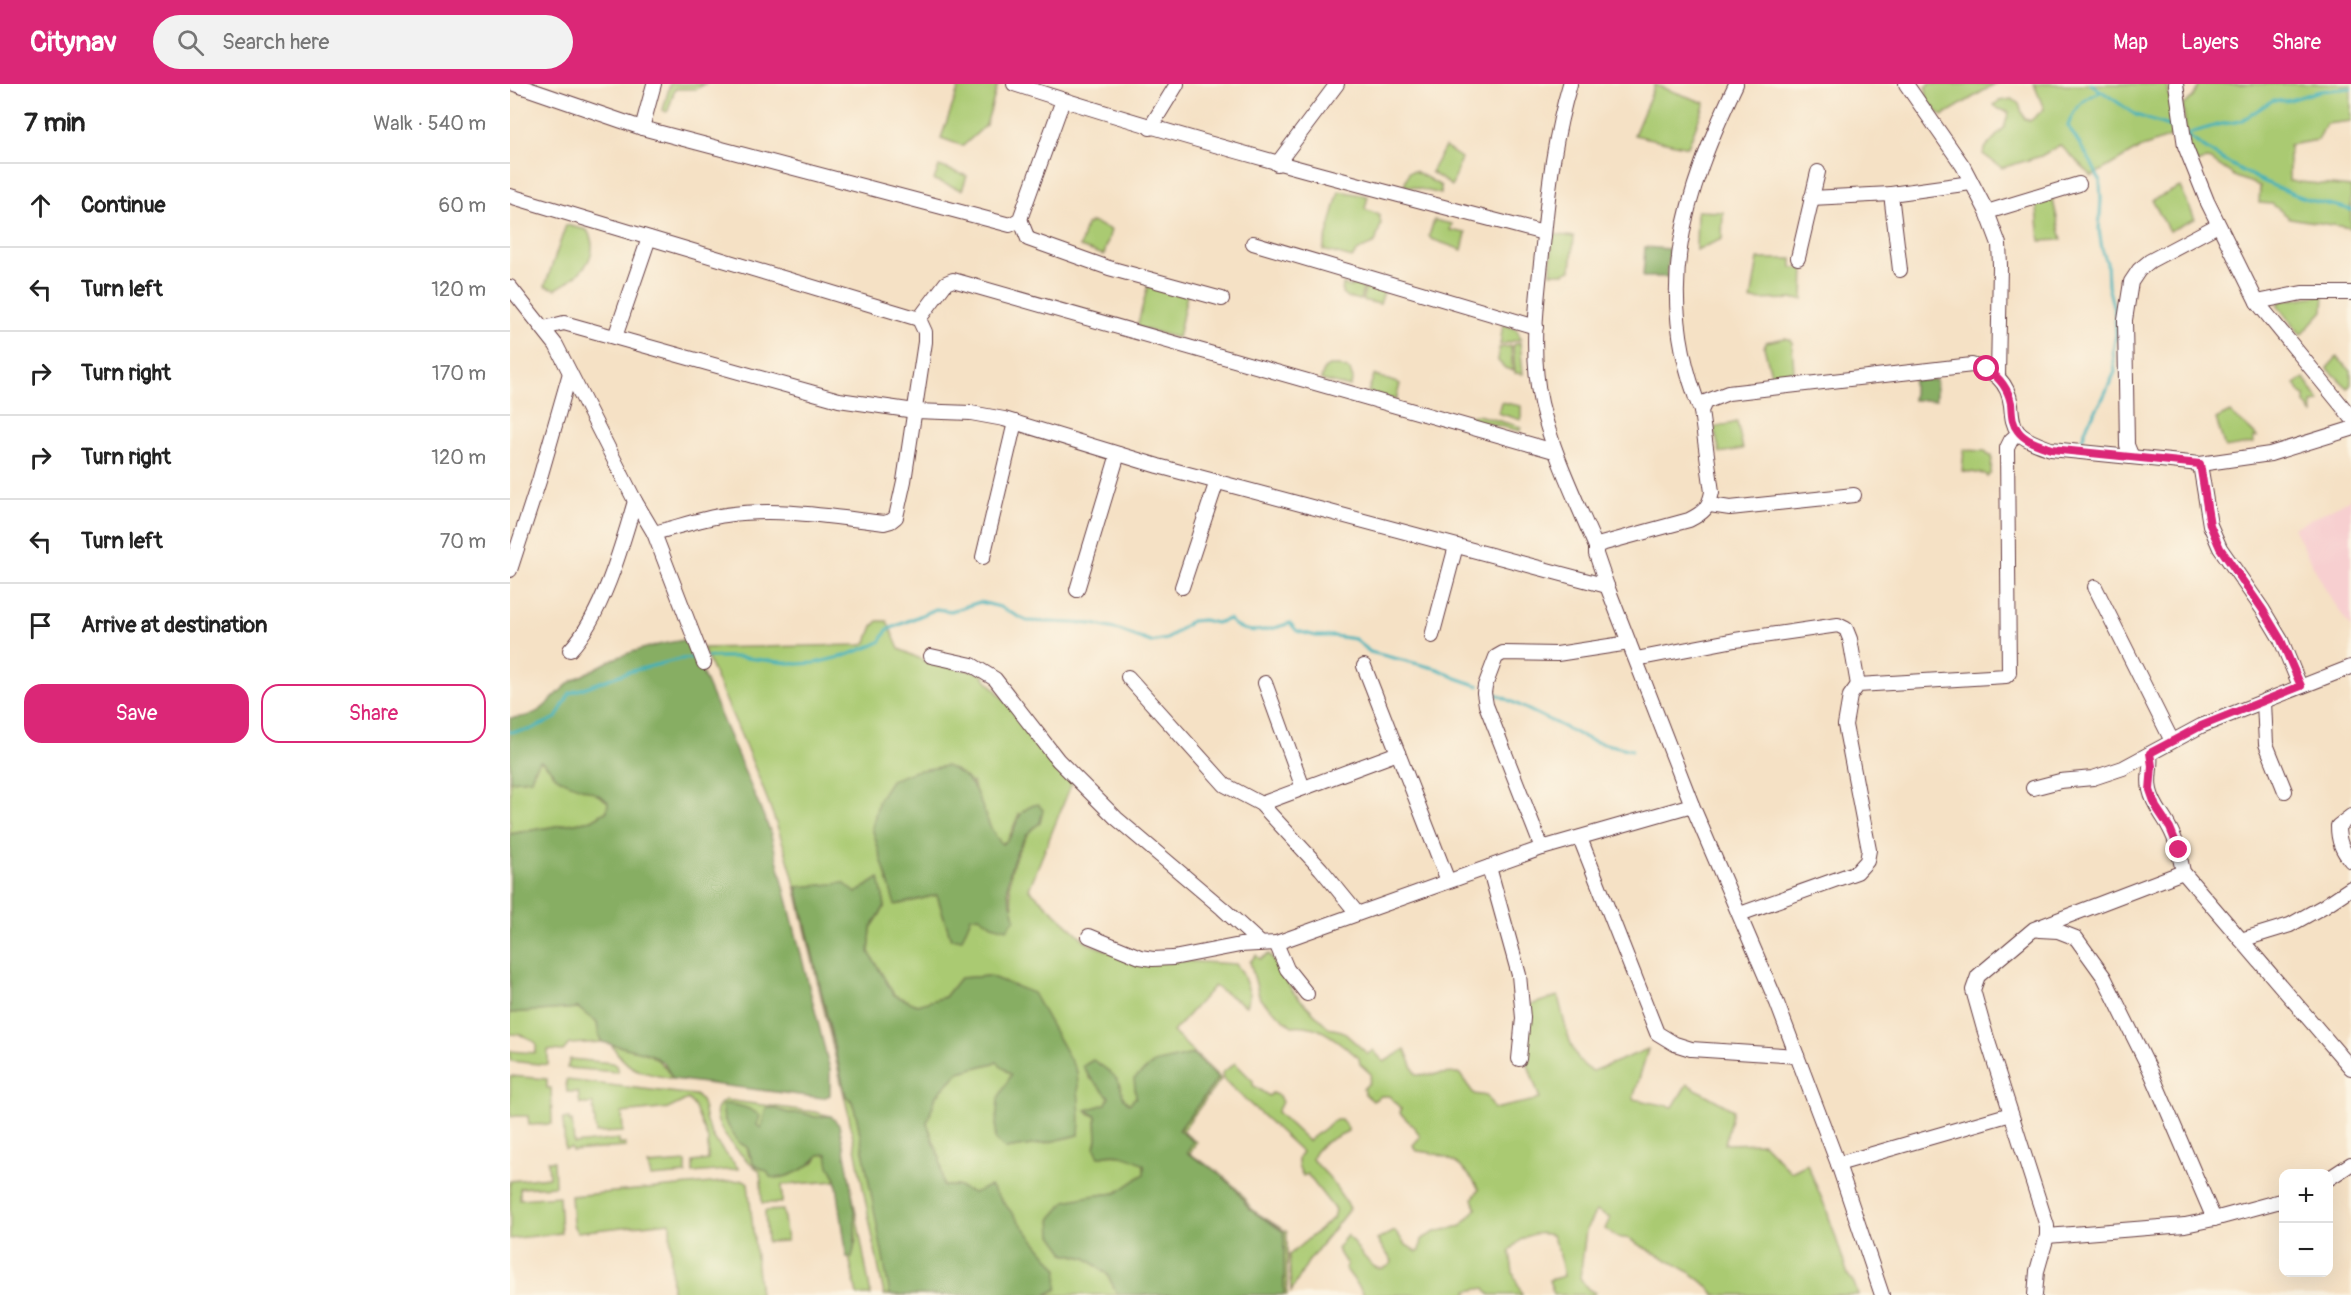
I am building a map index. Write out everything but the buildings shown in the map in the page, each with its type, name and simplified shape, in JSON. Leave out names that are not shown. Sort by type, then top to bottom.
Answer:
[{"type":"street","points":[[642,128],[654,84]]},
{"type":"street","points":[[1014,84],[1150,128],[1277,164],[1544,233]]},
{"type":"street","points":[[1150,128],[1177,84]]},
{"type":"street","points":[[1277,164],[1337,84]]},
{"type":"street","points":[[1567,84],[1553,156],[1534,350],[1541,401],[1554,451],[1596,547],[1596,554],[1607,586],[1692,805],[1777,1003],[1838,1164],[1882,1295]]},
{"type":"street","points":[[1596,547],[1689,520],[1702,513],[1710,505],[1712,492],[1701,411],[1690,385],[1684,357],[1676,278],[1683,227],[1697,174],[1736,84]]},
{"type":"street","points":[[1906,84],[1971,183],[1987,212],[1999,244],[1998,376]]},
{"type":"street","points":[[2176,84],[2185,146],[2218,225],[2257,302],[2351,417]]},
{"type":"street","points":[[518,85],[642,128],[1010,225],[1020,219],[1063,100]]},
{"type":"street","points":[[1798,258],[1818,172]]},
{"type":"street","points":[[1811,198],[1891,194],[1971,183]]},
{"type":"street","points":[[1987,212],[2079,184]]},
{"type":"street","points":[[1891,194],[1899,270]]},
{"type":"street","points":[[510,196],[919,319],[925,332],[904,481],[896,517],[891,521],[884,523],[808,514],[762,512],[727,514],[654,533]]},
{"type":"street","points":[[1020,219],[1028,239],[1108,268],[1222,300]]},
{"type":"street","points":[[2132,457],[2127,445],[2125,320],[2131,282],[2139,270],[2150,261],[2218,225]]},
{"type":"street","points":[[615,337],[648,238]]},
{"type":"street","points":[[1253,243],[1536,327]]},
{"type":"street","points":[[919,319],[946,283],[952,280],[1554,451]]},
{"type":"street","points":[[510,287],[516,300],[544,328],[556,345],[635,501],[654,533],[704,663]]},
{"type":"street","points":[[2257,302],[2302,293],[2351,293]]},
{"type":"street","points":[[544,328],[564,322],[839,400],[915,411],[972,413],[1015,422],[1217,482],[1607,586]]},
{"type":"street","points":[[1701,411],[1705,402],[1715,396],[1728,393],[1972,365],[1987,369],[1998,376],[2008,394],[2013,423],[2019,433],[2051,449],[2200,464],[2270,454],[2351,429]]},
{"type":"street","points":[[510,570],[570,374]]},
{"type":"street","points":[[982,557],[1015,422]]},
{"type":"street","points":[[1858,685],[2006,676],[2009,673],[2007,448],[2011,440],[2019,433]]},
{"type":"street","points":[[1077,591],[1118,454]]},
{"type":"street","points":[[2200,464],[2210,525],[2226,557],[2281,640],[2301,686]]},
{"type":"street","points":[[1182,587],[1217,482]]},
{"type":"street","points":[[1710,505],[1730,508],[1854,495]]},
{"type":"street","points":[[570,650],[590,626],[623,544],[635,501]]},
{"type":"street","points":[[1432,636],[1456,546]]},
{"type":"street","points":[[2096,586],[2172,741]]},
{"type":"street","points":[[1636,659],[1735,640],[1838,625],[1846,628],[1858,685],[1850,696],[1845,725],[1869,850],[1867,861],[1857,872],[1740,914]]},
{"type":"street","points":[[1542,848],[1514,774],[1496,736],[1484,690],[1496,657],[1503,653],[1557,654],[1629,643]]},
{"type":"street","points":[[931,656],[972,665],[994,679],[1058,760],[1116,818],[1260,943]]},
{"type":"street","points":[[1364,666],[1448,880]]},
{"type":"street","points":[[2033,788],[2060,781],[2093,777],[2123,768],[2201,726],[2351,667]]},
{"type":"street","points":[[1128,677],[1226,785],[1260,804],[1321,868],[1357,913]]},
{"type":"street","points":[[1265,683],[1303,788]]},
{"type":"street","points":[[2264,702],[2266,744],[2285,791]]},
{"type":"street","points":[[1260,804],[1398,753]]},
{"type":"street","points":[[2150,753],[2152,766],[2150,790],[2156,807],[2170,828],[2179,850],[2183,872],[2351,1068]]},
{"type":"street","points":[[1089,936],[1140,957],[1154,959],[1260,943],[1276,943],[1542,848],[1692,805]]},
{"type":"street","points":[[2351,816],[2338,826],[2338,839],[2343,851],[2351,861]]},
{"type":"street","points":[[1580,838],[1657,1033],[1668,1041],[1690,1049],[1797,1056]]},
{"type":"street","points":[[1489,867],[1519,975],[1523,1018],[1519,1059]]},
{"type":"street","points":[[2035,1295],[2039,1261],[2047,1236],[2044,1214],[1973,990],[1977,976],[2034,929],[2183,872]]},
{"type":"street","points":[[2241,940],[2290,925],[2351,888]]},
{"type":"street","points":[[2034,929],[2058,931],[2076,938],[2104,977],[2150,1070],[2214,1219]]},
{"type":"street","points":[[1276,943],[1287,969],[1307,994]]},
{"type":"street","points":[[1838,1164],[2011,1114]]},
{"type":"street","points":[[2333,1176],[2351,1164]]},
{"type":"street","points":[[2047,1236],[2185,1225],[2279,1201]]},
{"type":"shaded area","points":[[2351,499],[2351,628],[2327,592],[2293,528]]},
{"type":"green space","points":[[670,84],[705,84],[696,89],[675,89],[666,112],[663,110]]},
{"type":"green space","points":[[960,84],[998,84],[986,125],[963,146],[941,138]]},
{"type":"green space","points":[[1930,84],[1995,84],[1942,116],[1927,101],[1926,87]]},
{"type":"green space","points":[[2034,84],[2167,84],[2178,134],[2140,148],[2092,176],[2060,145],[2041,156],[2002,168],[1983,154],[1986,147],[2004,128],[2009,112],[1994,105],[1999,101],[2012,99],[2019,104],[2024,118],[2030,121],[2044,109]]},
{"type":"green space","points":[[2200,84],[2351,84],[2351,121],[2326,124],[2318,140],[2289,145],[2289,181],[2351,187],[2351,228],[2290,218],[2272,204],[2259,203],[2260,186],[2236,177],[2211,160],[2206,159],[2197,163],[2188,149],[2183,105],[2193,97]]},
{"type":"green space","points":[[1655,85],[1705,103],[1688,147],[1634,135]]},
{"type":"green space","points":[[1445,147],[1461,158],[1452,186],[1431,172]]},
{"type":"green space","points":[[939,166],[967,176],[962,190],[934,180]]},
{"type":"green space","points":[[1415,171],[1441,186],[1441,194],[1404,185],[1409,172]]},
{"type":"green space","points":[[2180,187],[2195,219],[2169,231],[2152,200]]},
{"type":"green space","points":[[1339,191],[1368,196],[1365,209],[1379,215],[1381,224],[1375,243],[1359,250],[1352,258],[1323,250]]},
{"type":"green space","points":[[2052,196],[2062,240],[2040,241],[2036,198]]},
{"type":"green space","points":[[1697,211],[1723,212],[1722,239],[1696,250]]},
{"type":"green space","points":[[1434,220],[1452,224],[1450,230],[1466,233],[1462,250],[1431,239],[1429,236]]},
{"type":"green space","points":[[1092,222],[1111,230],[1104,255],[1080,247],[1086,225]]},
{"type":"green space","points":[[566,225],[587,230],[592,249],[586,265],[580,272],[556,289],[545,286]]},
{"type":"green space","points":[[1552,234],[1574,237],[1571,270],[1564,273],[1551,273]]},
{"type":"green space","points":[[1645,247],[1669,249],[1667,277],[1643,277]]},
{"type":"green space","points":[[1758,259],[1792,259],[1792,268],[1804,268],[1803,299],[1751,300]]},
{"type":"green space","points":[[1353,282],[1364,286],[1360,300],[1347,297],[1342,293],[1343,284],[1351,287]]},
{"type":"green space","points":[[1148,285],[1187,295],[1178,338],[1137,327]]},
{"type":"green space","points":[[1366,286],[1384,292],[1380,304],[1362,300]]},
{"type":"green space","points":[[2324,295],[2323,311],[2301,335],[2278,306],[2280,301]]},
{"type":"green space","points":[[1503,324],[1517,330],[1521,339],[1500,345]]},
{"type":"green space","points":[[1785,338],[1792,342],[1794,371],[1771,374],[1764,347],[1766,342]]},
{"type":"green space","points":[[1520,342],[1523,374],[1515,373],[1513,345]]},
{"type":"green space","points":[[1511,346],[1513,371],[1505,368],[1498,361],[1499,348]]},
{"type":"green space","points":[[2337,357],[2351,371],[2351,384],[2348,388],[2327,368]]},
{"type":"green space","points":[[1329,366],[1339,366],[1350,370],[1353,379],[1350,387],[1321,380],[1324,369]]},
{"type":"green space","points":[[1374,375],[1400,384],[1396,400],[1368,392]]},
{"type":"green space","points":[[2304,378],[2320,402],[2312,403],[2313,414],[2305,403],[2305,396],[2295,384]]},
{"type":"green space","points":[[1913,380],[1936,380],[1936,400],[1913,400]]},
{"type":"green space","points":[[1501,402],[1521,406],[1521,420],[1498,413]]},
{"type":"green space","points":[[2230,412],[2257,437],[2253,438],[2254,443],[2225,448],[2216,419]]},
{"type":"green space","points":[[1478,415],[1521,427],[1520,431],[1460,417]]},
{"type":"green space","points":[[1737,422],[1743,449],[1720,453],[1714,428]]},
{"type":"green space","points":[[1964,450],[1985,451],[1992,456],[1991,473],[1987,477],[1985,474],[1962,471]]},
{"type":"green space","points":[[878,621],[887,621],[899,649],[929,663],[981,673],[1073,780],[1029,889],[1089,944],[1130,958],[1236,964],[1242,972],[1250,994],[1246,1006],[1214,986],[1173,1032],[1221,1079],[1182,1131],[1196,1142],[1190,1154],[1220,1173],[1240,1192],[1252,1210],[1287,1232],[1287,1295],[1284,1295],[1284,1232],[1249,1209],[1237,1191],[1218,1172],[1187,1153],[1179,1130],[1218,1079],[1193,1054],[1154,1063],[1135,1079],[1136,1097],[1129,1104],[1122,1097],[1120,1083],[1088,1077],[1102,1087],[1109,1097],[1106,1104],[1088,1113],[1096,1116],[1095,1148],[1099,1157],[1116,1155],[1134,1159],[1144,1165],[1144,1174],[1116,1193],[1090,1196],[1064,1253],[1086,1258],[1107,1274],[1118,1295],[1046,1295],[1057,1289],[973,1193],[957,1186],[943,1186],[940,1159],[927,1123],[936,1096],[959,1072],[998,1062],[1012,1075],[1005,1149],[1079,1135],[1077,1072],[1033,994],[989,976],[960,978],[945,997],[917,1005],[894,995],[869,953],[871,928],[885,906],[879,879],[856,893],[797,887],[846,1096],[852,1101],[857,1118],[887,1272],[890,1295],[884,1295],[848,1112],[792,873],[763,787],[703,648],[861,645],[867,642],[873,626]],"holes":[[[972,782],[993,834],[1002,844],[1008,840],[1019,814],[1031,828],[1013,865],[1010,885],[1013,906],[992,925],[979,916],[971,917],[967,926],[951,939],[937,895],[895,905]]]},
{"type":"green space","points":[[690,639],[770,831],[830,1070],[830,1095],[823,1098],[673,1079],[664,1063],[650,1054],[602,1042],[597,1023],[578,1008],[510,1013],[510,834],[592,820],[607,811],[608,802],[597,794],[557,777],[540,761],[531,779],[510,781],[510,718],[522,717],[539,711],[572,681],[609,661],[649,647]]},
{"type":"green space","points":[[540,761],[563,781],[603,798],[608,802],[607,811],[592,820],[510,834],[510,781],[530,779]]},
{"type":"green space","points":[[946,766],[969,781],[980,800],[988,822],[1002,844],[1012,835],[1019,817],[1029,807],[1038,804],[1043,810],[1040,823],[1027,835],[1016,852],[1008,882],[1015,919],[1007,929],[992,925],[979,916],[971,917],[962,939],[951,939],[937,895],[895,905],[872,828],[879,799],[891,780],[915,771]]},
{"type":"green space","points":[[879,878],[885,906],[871,928],[869,952],[894,995],[917,1005],[945,997],[960,978],[989,976],[1033,993],[1077,1072],[1079,1135],[1005,1149],[995,1139],[998,1099],[1011,1075],[997,1062],[959,1072],[936,1096],[927,1123],[940,1159],[943,1186],[957,1186],[973,1193],[990,1186],[1058,1269],[1057,1289],[1046,1295],[890,1295],[857,1118],[852,1101],[846,1096],[797,887],[844,883],[856,893]]},
{"type":"green space","points":[[1269,954],[1294,993],[1329,1028],[1342,1031],[1368,1054],[1373,1050],[1384,1062],[1405,1049],[1416,1075],[1459,1073],[1474,1094],[1487,1096],[1494,1109],[1540,1099],[1527,1062],[1530,1005],[1558,996],[1573,1050],[1585,1066],[1593,1071],[1648,1049],[1633,1099],[1673,1107],[1687,1084],[1733,1110],[1725,1144],[1763,1143],[1791,1172],[1807,1164],[1827,1211],[1848,1275],[1858,1295],[1715,1295],[1687,1270],[1605,1229],[1610,1218],[1596,1211],[1586,1230],[1580,1278],[1588,1289],[1595,1293],[1593,1295],[1554,1295],[1549,1280],[1564,1276],[1560,1256],[1552,1235],[1539,1233],[1523,1238],[1510,1251],[1513,1273],[1522,1295],[1490,1295],[1485,1288],[1467,1291],[1468,1295],[1363,1295],[1345,1268],[1347,1265],[1337,1249],[1347,1235],[1369,1262],[1377,1268],[1384,1268],[1392,1261],[1377,1240],[1395,1231],[1406,1245],[1417,1252],[1420,1251],[1422,1239],[1435,1232],[1461,1226],[1476,1209],[1473,1198],[1479,1189],[1467,1173],[1453,1161],[1437,1154],[1417,1151],[1413,1145],[1420,1137],[1415,1128],[1400,1113],[1401,1109],[1389,1096],[1381,1096],[1373,1101],[1365,1094],[1363,1089],[1369,1083],[1371,1074],[1360,1064],[1359,1058],[1320,1030],[1292,1026],[1260,999],[1250,962],[1256,955],[1260,959]]},
{"type":"green space","points":[[578,1008],[597,1023],[602,1042],[569,1044],[563,1051],[548,1050],[548,1065],[510,1061],[510,1051],[536,1053],[536,1043],[524,1036],[510,1034],[510,1013]]},
{"type":"green space","points":[[611,1044],[654,1057],[667,1069],[673,1079],[637,1070],[624,1061]]},
{"type":"green space","points":[[1193,1054],[1218,1078],[1179,1130],[1193,1141],[1187,1153],[1218,1172],[1237,1191],[1249,1209],[1284,1232],[1284,1295],[1118,1295],[1107,1274],[1086,1258],[1065,1253],[1052,1235],[1051,1218],[1066,1201],[1116,1193],[1144,1174],[1144,1165],[1134,1159],[1111,1154],[1099,1157],[1095,1148],[1096,1116],[1086,1110],[1106,1104],[1109,1097],[1091,1079],[1083,1066],[1093,1060],[1108,1070],[1117,1079],[1123,1096],[1129,1104],[1136,1097],[1134,1079],[1154,1063]]},
{"type":"green space","points":[[570,1059],[613,1063],[617,1067],[617,1072],[567,1068]]},
{"type":"green space","points":[[1235,1063],[1253,1081],[1253,1085],[1269,1096],[1272,1093],[1279,1096],[1282,1102],[1277,1112],[1308,1141],[1336,1119],[1341,1119],[1348,1128],[1348,1131],[1317,1149],[1312,1159],[1329,1177],[1350,1208],[1308,1262],[1291,1292],[1289,1255],[1333,1218],[1335,1210],[1307,1174],[1303,1176],[1298,1164],[1302,1152],[1223,1079],[1222,1073]]},
{"type":"green space","points":[[510,1076],[547,1079],[547,1088],[551,1088],[552,1124],[529,1125],[528,1116],[510,1116]]},
{"type":"green space","points":[[566,1080],[695,1095],[702,1103],[712,1134],[739,1169],[693,1173],[693,1162],[708,1160],[708,1140],[694,1106],[688,1099],[670,1108],[622,1113],[623,1132],[596,1133],[593,1104],[580,1104],[578,1092],[567,1092]]},
{"type":"green space","points":[[726,1100],[831,1116],[815,1117],[767,1108],[761,1128],[724,1119],[738,1142],[747,1147],[749,1156],[776,1178],[814,1163],[819,1155],[827,1154],[836,1181],[782,1185],[782,1203],[762,1203],[759,1170],[745,1159],[730,1142],[718,1123],[716,1114],[719,1106]]},
{"type":"green space","points":[[725,1104],[744,1107],[756,1113],[760,1116],[757,1125],[761,1128],[766,1108],[815,1117],[831,1116],[839,1125],[854,1210],[855,1243],[852,1257],[847,1258],[836,1178],[829,1166],[827,1154],[819,1155],[804,1168],[790,1175],[770,1177],[767,1171],[754,1165],[747,1147],[738,1142],[724,1119],[722,1106]]},
{"type":"green space","points":[[569,1118],[569,1122],[572,1121],[574,1144],[619,1139],[619,1144],[625,1144],[626,1147],[572,1151],[571,1148],[565,1149],[563,1119]]},
{"type":"green space","points":[[548,1161],[554,1161],[555,1186],[520,1188],[520,1199],[559,1196],[561,1233],[510,1239],[510,1181],[549,1177]]},
{"type":"green space","points":[[686,1162],[686,1174],[651,1177],[648,1165]]},
{"type":"green space","points":[[744,1180],[748,1183],[760,1295],[672,1295],[670,1222],[577,1232],[573,1225],[571,1196]]},
{"type":"green space","points":[[852,1192],[871,1295],[857,1295],[849,1257],[852,1257],[856,1240]]},
{"type":"green space","points":[[783,1210],[787,1241],[767,1242],[765,1211]]},
{"type":"waterway","points":[[2091,84],[2136,115],[2177,129]]},
{"type":"waterway","points":[[2188,134],[2217,125],[2241,121],[2273,100],[2286,101],[2320,91],[2351,88]]},
{"type":"waterway","points":[[2079,448],[2088,423],[2115,372],[2113,351],[2116,334],[2115,314],[2099,230],[2100,181],[2068,126],[2080,105],[2100,92]]},
{"type":"waterway","points":[[2188,136],[2216,156],[2262,181],[2310,200],[2351,210]]},
{"type":"waterway","points":[[707,657],[738,657],[797,664],[815,663],[874,645],[881,641],[887,630],[936,609],[951,611],[980,602],[1000,607],[1027,621],[1093,624],[1119,630],[1151,642],[1167,639],[1191,621],[1203,620],[1216,623],[1229,619],[1241,629],[1257,631],[1290,623],[1297,631],[1316,636],[1355,639],[1370,652],[1438,669],[1479,686]]},
{"type":"waterway","points":[[510,732],[529,730],[556,718],[570,693],[628,672],[680,659],[697,658]]},
{"type":"waterway","points":[[1488,690],[1592,741],[1632,750]]},
{"type":"route","points":[[1987,369],[1998,376],[2005,386],[2013,423],[2019,433],[2031,441],[2051,449],[2200,464],[2210,525],[2220,548],[2281,640],[2301,686],[2201,726],[2150,753],[2152,766],[2149,778],[2150,790],[2156,807],[2170,828],[2179,850]]}]
